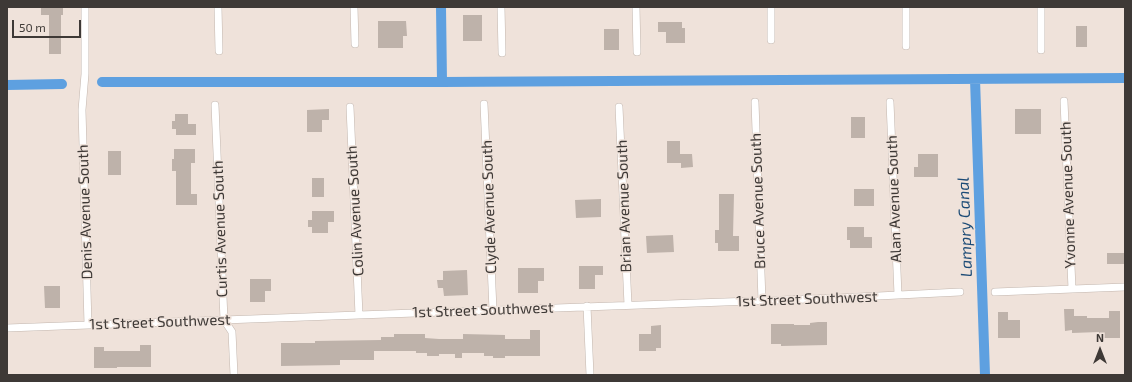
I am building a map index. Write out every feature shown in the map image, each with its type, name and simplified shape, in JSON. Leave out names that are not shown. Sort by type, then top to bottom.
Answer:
[{"type":"street","name":"Denis Avenue South","points":[[85,7],[85,74],[82,99],[88,325]]},
{"type":"street","points":[[218,7],[219,51]]},
{"type":"street","points":[[354,7],[355,44]]},
{"type":"street","points":[[501,7],[502,53]]},
{"type":"street","points":[[636,7],[637,52]]},
{"type":"street","points":[[771,7],[771,40]]},
{"type":"street","points":[[906,7],[906,46]]},
{"type":"street","points":[[1041,7],[1041,50]]},
{"type":"street","name":"Yvonne Avenue South","points":[[1064,101],[1072,289]]},
{"type":"street","name":"Bruce Avenue South","points":[[755,102],[762,300]]},
{"type":"street","name":"Alan Avenue South","points":[[890,102],[898,295]]},
{"type":"street","name":"Clyde Avenue South","points":[[484,104],[493,310]]},
{"type":"street","name":"Curtis Avenue South","points":[[215,105],[224,320],[232,332],[234,375]]},
{"type":"street","name":"Colin Avenue South","points":[[350,107],[359,314]]},
{"type":"street","name":"Brian Avenue South","points":[[620,107],[628,305]]},
{"type":"street","points":[[995,292],[1125,287]]},
{"type":"street","name":"1st Street Southwest","points":[[7,328],[960,292]]},
{"type":"street","points":[[587,306],[590,375]]},
{"type":"building","points":[[41,7],[63,7],[63,15],[61,15],[61,54],[49,54],[49,15],[41,15]]},
{"type":"building","points":[[463,15],[482,15],[482,41],[463,41]]},
{"type":"building","points":[[378,21],[406,21],[407,36],[403,36],[403,48],[378,48]]},
{"type":"building","points":[[658,22],[682,22],[682,28],[685,28],[685,43],[666,43],[666,32],[658,32]]},
{"type":"building","points":[[1076,26],[1087,26],[1087,47],[1076,47]]},
{"type":"building","points":[[604,29],[619,29],[619,50],[604,50]]},
{"type":"building","points":[[329,109],[329,120],[322,120],[322,132],[307,132],[307,110]]},
{"type":"building","points":[[1015,109],[1041,109],[1041,134],[1015,134]]},
{"type":"building","points":[[175,114],[188,114],[188,124],[196,124],[196,135],[176,135],[176,129],[172,129],[172,121],[175,121]]},
{"type":"building","points":[[851,117],[865,117],[865,138],[851,138]]},
{"type":"building","points":[[667,141],[680,141],[680,154],[692,154],[693,167],[681,168],[681,163],[667,163]]},
{"type":"building","points":[[174,149],[195,149],[195,163],[191,163],[191,194],[197,194],[197,205],[176,205],[176,171],[172,171]]},
{"type":"building","points":[[108,151],[121,151],[121,175],[108,175]]},
{"type":"building","points":[[918,154],[938,154],[938,177],[914,177],[914,167],[918,167]]},
{"type":"building","points":[[312,178],[324,178],[324,197],[312,197]]},
{"type":"building","points":[[854,189],[874,189],[874,206],[854,206]]},
{"type":"building","points":[[719,194],[734,194],[733,236],[739,236],[739,251],[718,251],[718,243],[715,243],[715,230],[719,230]]},
{"type":"building","points":[[601,199],[601,217],[576,218],[575,200]]},
{"type":"building","points":[[312,211],[334,211],[334,222],[328,222],[328,233],[312,233],[312,227],[308,227],[308,220],[312,220]]},
{"type":"building","points":[[847,227],[864,227],[864,237],[872,237],[872,248],[850,248],[850,240],[847,240]]},
{"type":"building","points":[[673,235],[674,252],[647,253],[646,236]]},
{"type":"building","points":[[1107,253],[1125,253],[1125,264],[1107,264]]},
{"type":"building","points":[[579,266],[603,266],[603,275],[595,275],[595,289],[579,289]]},
{"type":"building","points":[[518,268],[544,268],[544,281],[538,281],[538,293],[518,293]]},
{"type":"building","points":[[467,270],[468,295],[444,296],[443,288],[438,288],[437,280],[443,280],[443,271]]},
{"type":"building","points":[[250,279],[271,279],[271,291],[265,291],[265,302],[250,302]]},
{"type":"building","points":[[44,286],[60,286],[60,308],[45,308]]},
{"type":"building","points":[[1064,309],[1074,309],[1074,316],[1087,316],[1087,318],[1109,318],[1109,311],[1120,311],[1120,338],[1099,338],[1099,332],[1072,333],[1072,330],[1065,331]]},
{"type":"building","points":[[998,312],[1008,312],[1008,320],[1020,320],[1020,338],[998,338]]},
{"type":"building","points":[[827,322],[827,345],[781,346],[781,344],[771,344],[771,324],[810,325],[810,323]]},
{"type":"building","points":[[661,325],[661,348],[656,348],[656,351],[639,351],[639,334],[651,334],[651,326]]},
{"type":"building","points":[[530,330],[540,330],[540,356],[505,356],[505,358],[493,358],[493,356],[484,356],[484,353],[462,353],[462,358],[455,358],[455,354],[427,356],[427,353],[416,353],[416,351],[374,351],[374,360],[340,360],[340,365],[281,366],[281,343],[381,340],[381,337],[394,337],[394,334],[425,334],[425,338],[439,339],[463,339],[463,334],[505,335],[505,339],[530,339]]},
{"type":"building","points":[[140,345],[151,345],[151,367],[94,368],[94,347],[104,347],[104,351],[140,351]]},
{"type":"waterway","points":[[441,7],[442,82]]},
{"type":"waterway","points":[[102,82],[442,82],[1125,78]]},
{"type":"waterway","name":"Lampry Canal","points":[[975,79],[985,375]]},
{"type":"waterway","points":[[7,85],[62,84]]}]
